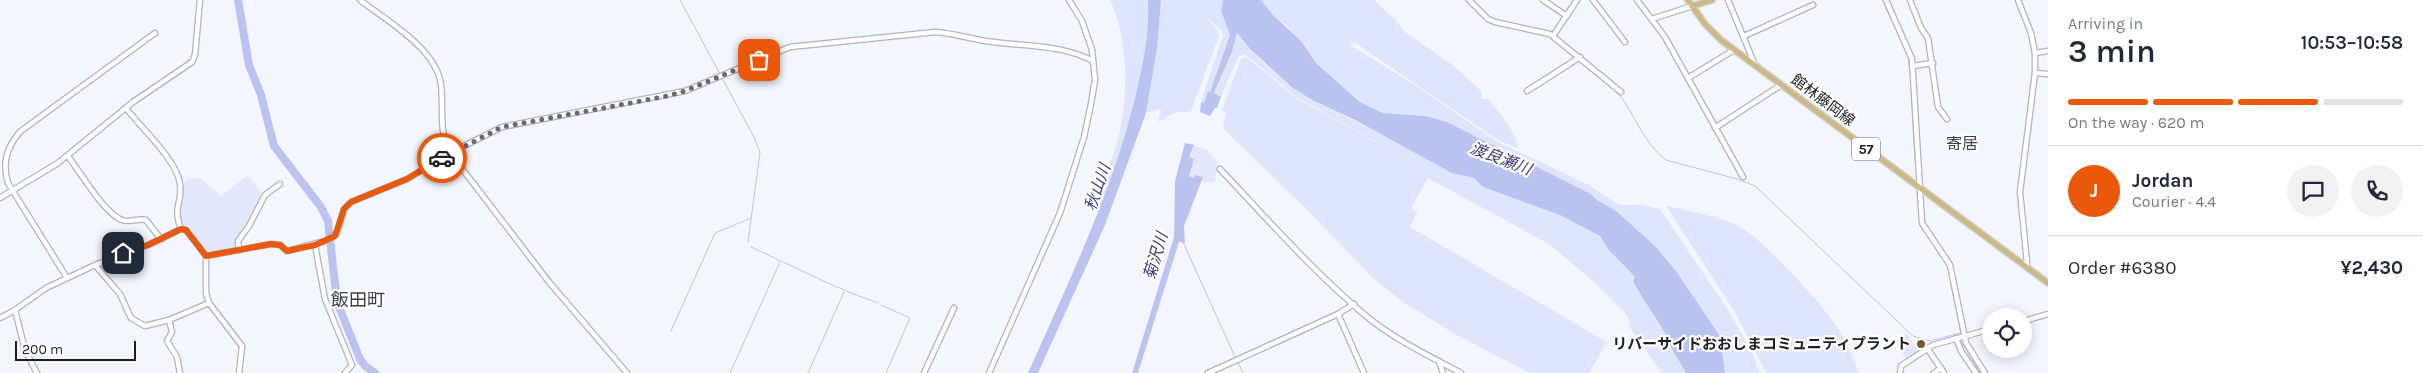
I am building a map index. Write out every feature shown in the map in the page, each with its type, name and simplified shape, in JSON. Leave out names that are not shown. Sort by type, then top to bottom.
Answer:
[{"type":"main road","name":"館林藤岡線","points":[[1688,0],[1713,32],[1734,50],[2048,283]]},
{"type":"main road","points":[[1692,6],[1712,0]]},
{"type":"street","points":[[0,198],[68,156],[84,140],[126,108],[159,83],[192,62],[195,55],[200,0]]},
{"type":"street","points":[[360,0],[409,38],[432,60],[440,76],[441,125],[450,153],[549,282],[627,373]]},
{"type":"street","points":[[989,373],[1063,204],[1065,189],[1084,137],[1095,80],[1093,61],[1085,30],[1069,0]]},
{"type":"street","points":[[1469,0],[1488,19],[1553,36],[1621,92]]},
{"type":"street","points":[[1543,0],[1567,16]]},
{"type":"street","points":[[1553,36],[1577,0]]},
{"type":"street","points":[[1593,0],[1625,42]]},
{"type":"street","points":[[1637,0],[1652,19],[1688,78],[1742,177]]},
{"type":"street","points":[[1728,0],[1756,66]]},
{"type":"street","points":[[1886,0],[1911,53],[1922,223],[1950,265],[1964,336],[1968,347],[1985,373]]},
{"type":"street","points":[[1910,0],[1921,28],[1928,38],[1938,107],[1948,119]]},
{"type":"street","points":[[2018,0],[2031,33],[2035,53],[2035,73],[2020,192],[2026,266]]},
{"type":"street","points":[[1744,36],[1814,5]]},
{"type":"street","points":[[1652,19],[1692,6]]},
{"type":"street","points":[[206,256],[271,244],[280,245],[287,251],[315,245],[335,236],[344,209],[351,202],[407,179],[450,153],[502,127],[685,91],[790,47],[935,32],[955,33],[980,40],[1045,48],[1093,61]]},
{"type":"street","points":[[67,278],[12,191],[7,178],[8,152],[13,141],[21,131],[155,33]]},
{"type":"street","points":[[1688,78],[1734,50]]},
{"type":"street","points":[[2035,53],[2048,51]]},
{"type":"street","points":[[1527,91],[1580,57]]},
{"type":"street","points":[[1912,66],[1933,63]]},
{"type":"street","points":[[2035,73],[2048,74]]},
{"type":"street","points":[[1715,128],[1781,85]]},
{"type":"street","points":[[126,108],[175,170],[181,184],[176,211],[181,229]]},
{"type":"street","points":[[68,156],[91,190],[113,213],[125,221],[146,220],[161,239]]},
{"type":"street","points":[[1220,169],[1299,253],[1374,322],[1461,373]]},
{"type":"street","points":[[0,178],[7,178]]},
{"type":"street","points":[[240,250],[238,241],[249,226],[265,195],[280,184]]},
{"type":"street","points":[[0,318],[46,288],[94,265],[161,239],[181,229],[186,230],[206,256],[206,293],[209,303],[242,346],[239,373]]},
{"type":"street","points":[[315,245],[326,299],[352,365],[345,373]]},
{"type":"street","points":[[94,265],[120,294],[131,318],[145,326],[168,320],[209,303]]},
{"type":"street","points":[[1208,373],[1338,314],[1354,304]]},
{"type":"street","points":[[924,373],[954,308]]},
{"type":"street","points":[[15,310],[25,350],[37,373]]},
{"type":"street","points":[[1338,314],[1364,373]]},
{"type":"street","points":[[2032,318],[2048,314]]},
{"type":"street","points":[[168,320],[172,332],[167,341],[177,357],[180,373]]},
{"type":"street","points":[[1900,373],[1899,367],[1928,348],[1982,331]]},
{"type":"street","points":[[1956,338],[1961,351],[1976,373]]},
{"type":"street","points":[[1928,348],[1944,373]]},
{"type":"street","points":[[1439,361],[1443,373]]},
{"type":"street","points":[[1934,373],[1941,368]]},
{"type":"shaded area","points":[[1110,0],[1148,0],[1148,26],[1141,79],[1127,130],[1101,206],[1101,190],[1105,174],[1115,150],[1121,126],[1125,89],[1124,51],[1121,33]]},
{"type":"shaded area","points":[[1161,0],[1223,0],[1221,11],[1230,35],[1210,92],[1208,92],[1204,103],[1201,102],[1223,35],[1222,31],[1205,16],[1218,31],[1219,36],[1191,111],[1174,113],[1158,122],[1161,109],[1146,113],[1157,49]]},
{"type":"shaded area","points":[[1261,0],[1374,0],[1395,19],[1405,32],[1454,66],[1480,90],[1482,93],[1481,99],[1488,99],[1497,110],[1514,136],[1519,149],[1498,140],[1354,42],[1350,45],[1418,87],[1496,141],[1589,185],[1619,205],[1641,205],[1660,209],[1726,307],[1749,346],[1760,373],[1725,373],[1720,336],[1676,271],[1654,245],[1615,210],[1598,201],[1591,194],[1447,122],[1426,116],[1383,113],[1360,102],[1316,63],[1288,27],[1273,15]]},
{"type":"shaded area","points":[[1237,33],[1272,70],[1314,101],[1463,175],[1474,178],[1484,187],[1560,215],[1600,236],[1608,249],[1635,277],[1655,318],[1668,338],[1669,344],[1686,373],[1662,373],[1630,328],[1628,317],[1622,310],[1595,283],[1549,244],[1428,178],[1411,208],[1417,212],[1410,227],[1607,342],[1589,373],[1530,373],[1458,336],[1400,300],[1373,278],[1223,128],[1226,112],[1222,110],[1241,59],[1246,57],[1298,99],[1469,194],[1298,98],[1245,54],[1238,57],[1221,97],[1214,94],[1232,52]]},
{"type":"shaded area","points":[[1194,145],[1208,150],[1220,166],[1216,173],[1215,183],[1202,181],[1203,177],[1196,175],[1194,178],[1189,176],[1194,159],[1189,157]]},
{"type":"shaded area","points":[[248,175],[263,195],[237,248],[206,254],[187,228],[182,228],[178,218],[181,193],[186,179],[200,178],[221,196]]},
{"type":"shaded area","points":[[1666,206],[1722,219],[1740,227],[1763,245],[1792,273],[1838,328],[1850,350],[1859,373],[1766,373],[1735,312]]},
{"type":"shaded area","points":[[1906,333],[1918,350],[1906,358],[1895,341]]},
{"type":"water","points":[[1148,0],[1161,0],[1157,49],[1146,113],[1105,225],[1038,373],[1028,373],[1090,232],[1117,160],[1143,63],[1147,34]]},
{"type":"water","name":"渡良瀬川","points":[[1223,0],[1261,0],[1273,15],[1301,41],[1316,63],[1360,102],[1383,113],[1426,116],[1447,122],[1591,194],[1598,201],[1615,210],[1654,245],[1676,271],[1720,336],[1725,373],[1686,373],[1669,344],[1668,338],[1633,282],[1635,277],[1608,249],[1600,236],[1560,215],[1483,187],[1474,178],[1452,173],[1355,120],[1314,101],[1293,88],[1250,49],[1237,33],[1232,52],[1214,93],[1221,97],[1217,108],[1215,108],[1210,116],[1200,112],[1201,102],[1204,103],[1208,91],[1210,92],[1230,35],[1221,11]]},
{"type":"water","points":[[1185,143],[1194,145],[1189,157],[1194,159],[1189,176],[1194,178],[1195,175],[1203,177],[1184,226],[1185,243],[1179,242],[1138,373],[1132,373],[1174,237],[1175,181]]},
{"type":"waterway","points":[[238,0],[249,65],[261,95],[274,146],[321,207],[328,221],[337,302],[360,359],[365,366],[375,373]]},
{"type":"waterway","points":[[680,0],[720,74]]},
{"type":"waterway","points":[[1883,0],[1887,12]]},
{"type":"waterway","points":[[1890,17],[1900,38]]},
{"type":"waterway","points":[[1490,23],[1510,27]]},
{"type":"waterway","points":[[1908,55],[1911,81]]},
{"type":"waterway","points":[[722,78],[754,137],[760,152],[748,242]]},
{"type":"waterway","points":[[1911,88],[1915,160]]},
{"type":"waterway","points":[[1619,94],[1646,138],[1666,160],[1737,179],[1755,186],[1913,336],[1930,341],[1960,333]]},
{"type":"waterway","points":[[1916,167],[1917,183]]},
{"type":"waterway","points":[[1917,192],[1920,223],[1926,234]]},
{"type":"waterway","points":[[671,331],[715,233],[751,218]]},
{"type":"waterway","points":[[1930,240],[1934,244]]},
{"type":"waterway","points":[[1183,242],[1236,359]]},
{"type":"waterway","points":[[751,247],[830,284],[878,303]]},
{"type":"waterway","points":[[730,373],[780,262]]},
{"type":"waterway","points":[[1947,264],[1961,334]]},
{"type":"waterway","points":[[808,373],[844,292]]},
{"type":"waterway","points":[[881,305],[910,318],[886,373]]},
{"type":"waterway","points":[[1962,343],[1980,373]]},
{"type":"waterway","points":[[1238,362],[1243,373]]},
{"type":"way so far","points":[[442,158],[502,127],[667,96],[685,91],[759,60]]},
{"type":"place","name":"リバーサイドおおしまコミュニティプラント","points":[[1921,344]]},
{"type":"district","name":"寄居","points":[[1962,143]]},
{"type":"district","name":"飯田町","points":[[358,300]]},
{"type":"route","points":[[123,253],[148,245],[181,229],[186,230],[206,256],[271,244],[278,244],[287,251],[315,245],[335,236],[339,230],[341,215],[351,202],[407,179],[442,158]]},
{"type":"water label","name":"秋山川","points":[[1097,187]]},
{"type":"water label","name":"菊沢川","points":[[1155,256]]}]
